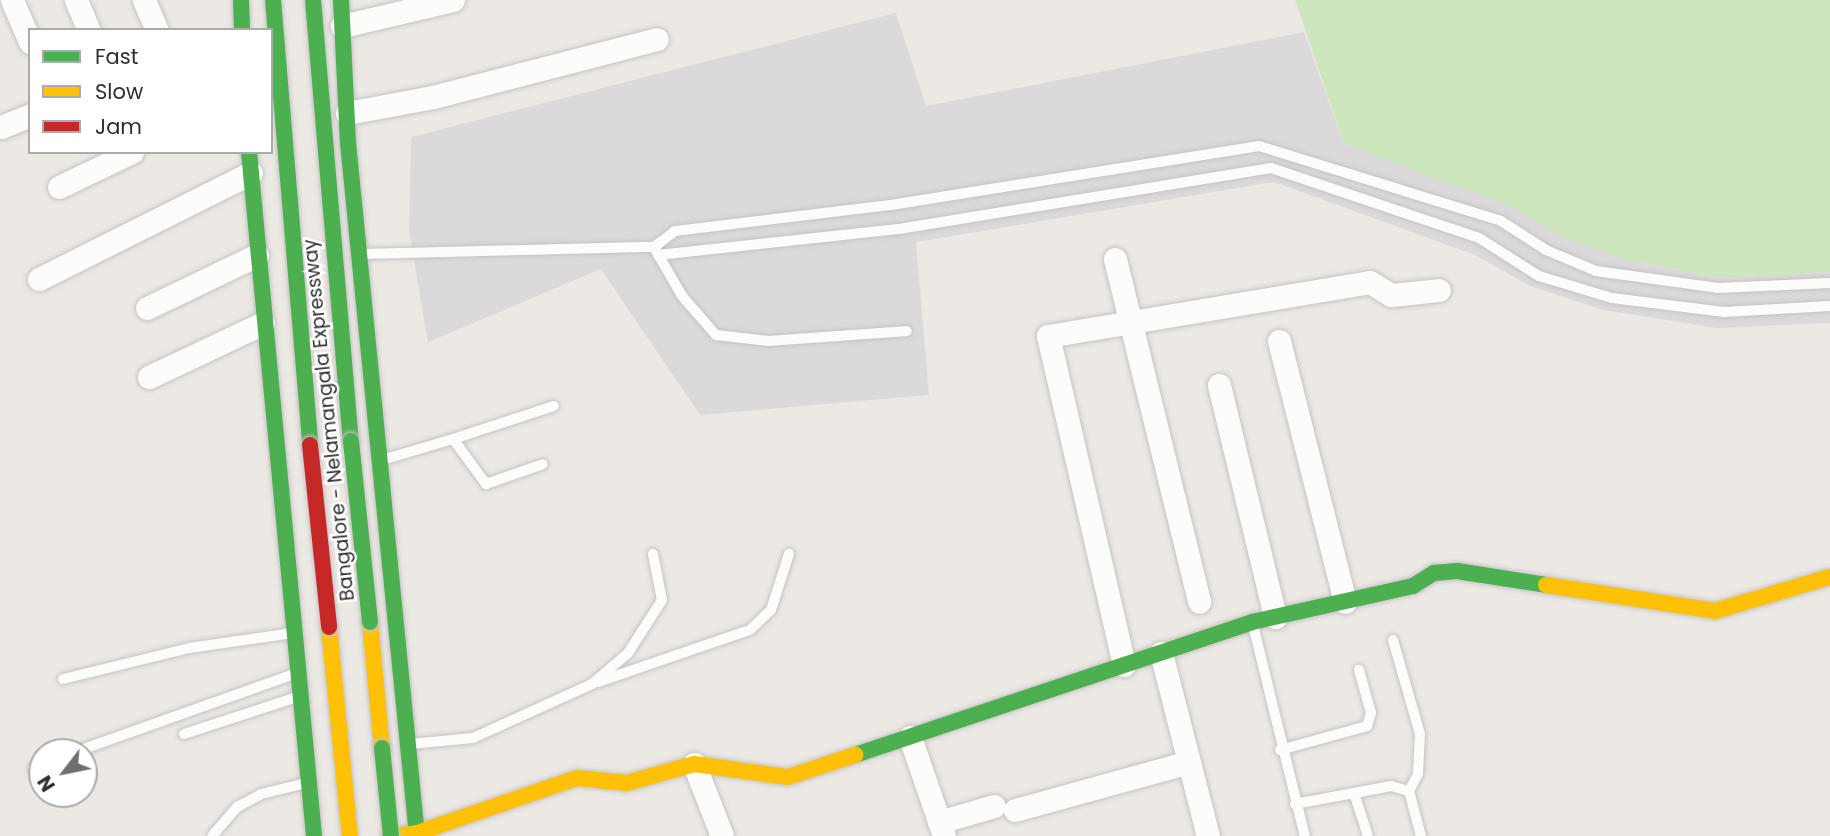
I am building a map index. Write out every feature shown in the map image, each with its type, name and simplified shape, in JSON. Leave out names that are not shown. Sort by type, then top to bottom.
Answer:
[{"type":"main road","points":[[240,0],[242,28]]},
{"type":"main road","name":"Bangalore - Nelamangala Expressway","points":[[273,0],[350,836]]},
{"type":"main road","name":"Bangalore - Nelamangala Expressway","points":[[313,0],[390,836]]},
{"type":"main road","points":[[341,0],[359,254],[417,834]]},
{"type":"main road","points":[[250,163],[282,531],[314,836]]},
{"type":"main road","points":[[282,531],[387,530]]},
{"type":"main road","points":[[390,836],[417,834],[577,778],[626,783],[694,764],[788,778],[1252,622],[1413,586],[1434,573],[1457,571],[1715,611],[1830,577]]},
{"type":"street","points":[[12,0],[28,37]]},
{"type":"street","points":[[76,0],[88,28]]},
{"type":"street","points":[[144,0],[156,28]]},
{"type":"street","points":[[342,26],[453,0]]},
{"type":"street","points":[[347,113],[433,97],[657,39]]},
{"type":"street","points":[[1,127],[28,116]]},
{"type":"street","points":[[59,187],[128,154]]},
{"type":"street","points":[[39,279],[250,163]]},
{"type":"street","points":[[147,308],[257,255]]},
{"type":"street","points":[[1115,259],[1199,603]]},
{"type":"street","points":[[1124,665],[1048,336],[1370,282],[1391,295],[1439,290]]},
{"type":"street","points":[[149,377],[263,323]]},
{"type":"street","points":[[1279,341],[1345,602]]},
{"type":"street","points":[[1219,385],[1275,617]]},
{"type":"street","points":[[1161,653],[1208,836]]},
{"type":"street","points":[[910,737],[941,829],[1005,808],[1189,762]]},
{"type":"street","points":[[694,764],[722,836]]},
{"type":"lane","points":[[656,251],[675,231],[897,204],[1259,146],[1501,221],[1546,250],[1596,271],[1718,288],[1830,282]]},
{"type":"lane","points":[[359,254],[656,251],[905,228],[1271,168],[1479,238],[1539,276],[1612,298],[1724,312],[1830,306]]},
{"type":"lane","points":[[656,251],[682,296],[716,335],[769,341],[907,331]]},
{"type":"lane","points":[[380,461],[554,406]]},
{"type":"lane","points":[[453,439],[486,485],[543,464]]},
{"type":"lane","points":[[592,684],[628,653],[662,600],[653,554]]},
{"type":"lane","points":[[408,744],[437,746],[473,738],[534,715],[592,684],[750,630],[771,610],[789,554]]},
{"type":"lane","points":[[1252,622],[1280,750],[1305,836]]},
{"type":"lane","points":[[63,679],[189,648],[293,633]]},
{"type":"lane","points":[[1394,640],[1420,734],[1418,774],[1409,791],[1422,836]]},
{"type":"lane","points":[[1280,750],[1367,726],[1371,713],[1359,670]]},
{"type":"lane","points":[[98,744],[297,673]]},
{"type":"lane","points":[[184,734],[300,696]]},
{"type":"lane","points":[[212,836],[237,807],[261,794],[309,783]]},
{"type":"lane","points":[[1295,804],[1391,786],[1409,791]]},
{"type":"lane","points":[[1354,793],[1368,836]]},
{"type":"shaded area","points":[[896,13],[926,106],[1304,32],[1344,144],[1508,205],[1626,260],[1723,278],[1830,272],[1830,323],[1717,328],[1603,310],[1530,286],[1475,255],[1274,182],[916,242],[929,395],[700,415],[601,269],[428,342],[409,231],[411,137]]},
{"type":"green space","points":[[1295,0],[1830,0],[1830,272],[1723,278],[1626,260],[1565,237],[1508,205],[1344,144]]},
{"type":"traffic: fast","points":[[241,0],[242,28]]},
{"type":"traffic: fast","points":[[273,0],[310,445]]},
{"type":"traffic: fast","points":[[313,0],[351,441]]},
{"type":"traffic: fast","points":[[341,0],[348,143],[417,836]]},
{"type":"traffic: fast","points":[[249,154],[314,836]]},
{"type":"traffic: fast","points":[[351,441],[370,622]]},
{"type":"traffic: fast","points":[[855,755],[1252,622],[1413,586],[1434,573],[1457,571],[1546,585]]},
{"type":"traffic: fast","points":[[382,748],[391,836]]},
{"type":"traffic: slow","points":[[1546,585],[1715,611],[1830,577]]},
{"type":"traffic: slow","points":[[370,622],[382,748]]},
{"type":"traffic: slow","points":[[329,627],[350,836]]},
{"type":"traffic: slow","points":[[390,836],[417,833],[577,778],[627,783],[694,764],[788,777],[855,755]]},
{"type":"traffic: jam","points":[[310,445],[329,627]]}]
